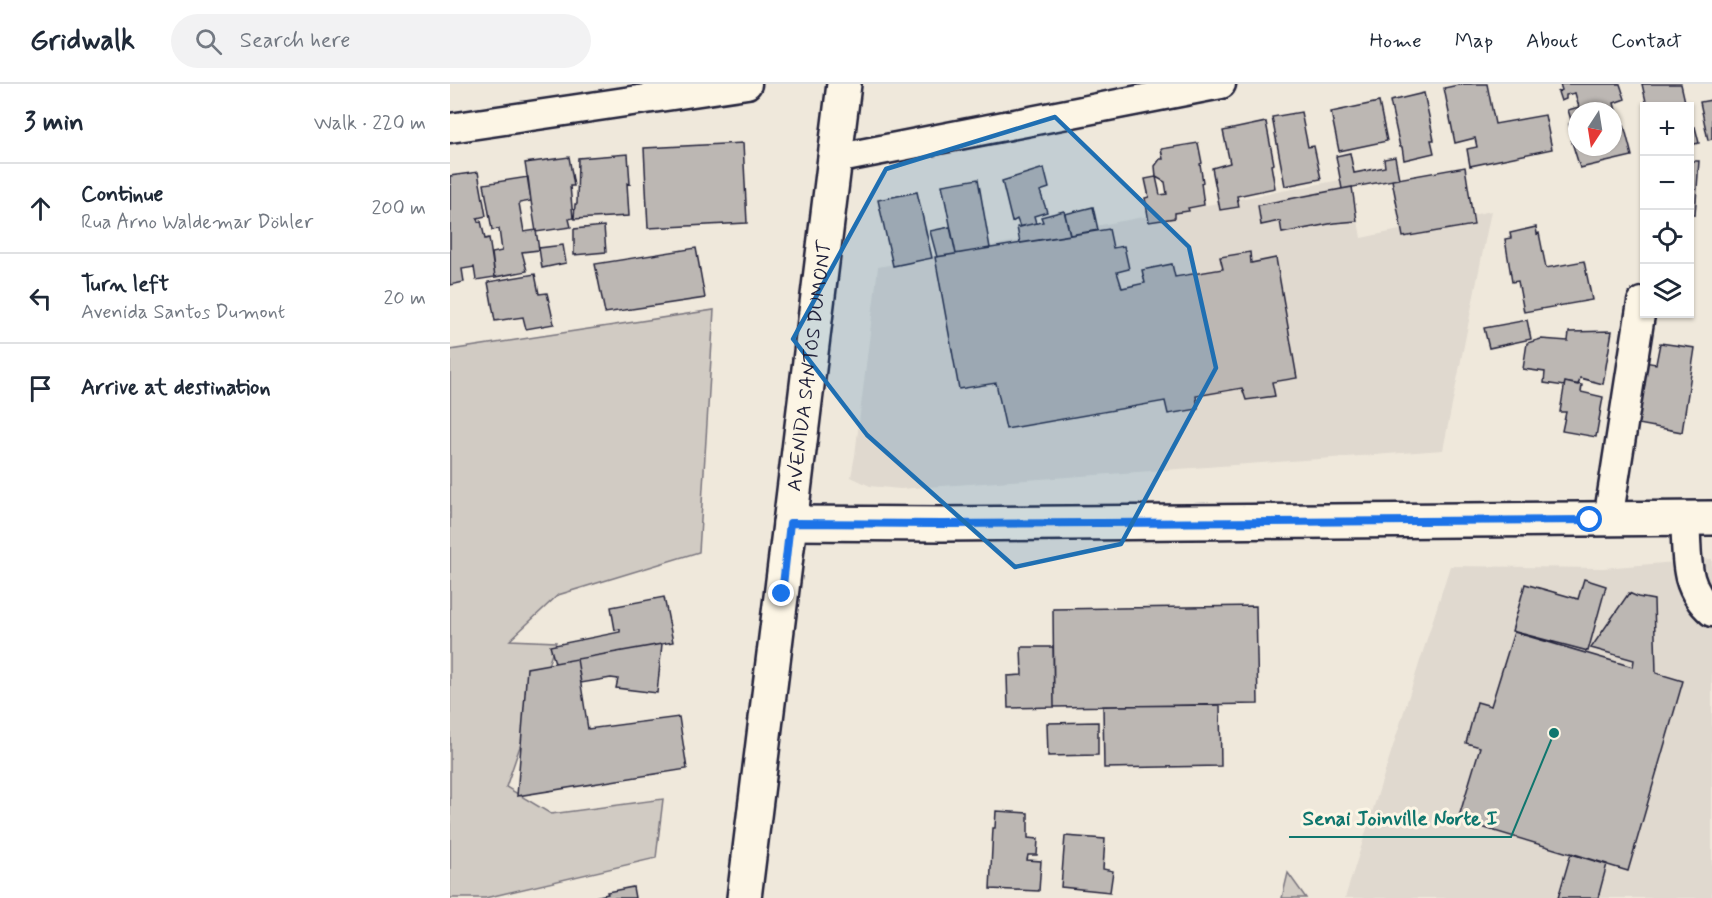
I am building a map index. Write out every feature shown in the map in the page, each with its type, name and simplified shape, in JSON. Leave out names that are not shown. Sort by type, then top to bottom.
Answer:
[{"type":"main road","name":"AVENIDA SANTOS DUMONT","points":[[744,898],[844,84]]},
{"type":"main road","points":[[790,523],[1698,519]]},
{"type":"street","points":[[450,128],[747,84]]},
{"type":"street","points":[[835,159],[1221,84]]},
{"type":"street","points":[[1608,520],[1640,315]]},
{"type":"street","points":[[1698,519],[1689,581],[1701,603],[1712,612]]},
{"type":"highlighted area","points":[[1055,117],[1189,247],[1216,368],[1121,544],[1015,567],[867,435],[793,339],[886,169]]},
{"type":"shaded area","points":[[1351,178],[1361,238],[1491,211],[1443,450],[900,489],[870,486],[851,477],[878,267]]},
{"type":"shaded area","points":[[714,310],[699,552],[558,595],[510,640],[556,642],[506,787],[551,814],[663,799],[656,858],[485,898],[450,898],[450,350]]},
{"type":"shaded area","points":[[1712,559],[1712,898],[1345,898],[1450,566],[1603,568]]},
{"type":"shaded area","points":[[1288,873],[1306,898],[1282,898]]},
{"type":"building","points":[[1463,84],[1487,84],[1495,124],[1545,115],[1552,149],[1470,166],[1467,149],[1477,147],[1475,138],[1455,143],[1444,88]]},
{"type":"building","points":[[1560,84],[1620,84],[1625,99],[1617,102],[1578,102],[1575,93],[1566,95],[1566,99],[1561,101],[1558,92],[1562,90]]},
{"type":"building","points":[[1642,84],[1681,84],[1685,102],[1646,102]]},
{"type":"building","points":[[1424,93],[1434,140],[1431,140],[1434,153],[1404,160],[1390,101]]},
{"type":"building","points":[[1712,100],[1712,139],[1708,140],[1700,102]]},
{"type":"building","points":[[1379,102],[1387,141],[1339,151],[1331,112]]},
{"type":"building","points":[[1301,112],[1308,147],[1314,146],[1321,179],[1285,186],[1272,117]]},
{"type":"building","points":[[1266,122],[1274,164],[1271,165],[1275,188],[1237,196],[1239,207],[1220,210],[1212,168],[1230,163],[1223,131]]},
{"type":"building","points":[[1624,125],[1632,156],[1580,168],[1576,156],[1622,156],[1622,126]]},
{"type":"building","points":[[1694,127],[1699,143],[1694,144]]},
{"type":"building","points":[[743,143],[747,223],[648,228],[644,148]]},
{"type":"building","points":[[1198,143],[1202,163],[1200,164],[1204,205],[1175,213],[1175,218],[1149,222],[1145,198],[1149,197],[1145,179],[1156,177],[1155,166],[1160,159],[1163,159],[1161,149]],"holes":[[[1156,177],[1165,182],[1167,194],[1160,195]]]},
{"type":"building","points":[[1350,153],[1354,173],[1385,167],[1384,159],[1395,157],[1399,179],[1342,189],[1336,156]]},
{"type":"building","points":[[628,154],[629,216],[574,219],[575,204],[577,204],[578,158]]},
{"type":"building","points":[[569,157],[574,186],[570,186],[573,218],[569,219],[571,227],[536,232],[525,163]]},
{"type":"building","points":[[1694,161],[1699,161],[1695,215]]},
{"type":"building","points":[[1465,167],[1474,225],[1403,237],[1392,180]]},
{"type":"building","points":[[1044,168],[1049,188],[1040,191],[1047,212],[1034,216],[1036,223],[1020,227],[1017,219],[1012,222],[1002,181]]},
{"type":"building","points":[[478,172],[486,216],[477,218],[478,222],[481,221],[485,239],[489,238],[495,277],[476,280],[474,267],[462,269],[464,282],[450,285],[450,176]]},
{"type":"building","points":[[528,177],[531,201],[519,203],[524,232],[536,230],[539,250],[522,252],[527,271],[495,277],[492,253],[502,251],[499,229],[492,230],[484,184]]},
{"type":"building","points":[[978,179],[990,248],[956,254],[942,185]]},
{"type":"building","points":[[1352,187],[1357,221],[1282,233],[1280,221],[1261,225],[1258,205]]},
{"type":"building","points":[[917,192],[932,258],[893,266],[878,200]]},
{"type":"building","points":[[1093,207],[1098,230],[1070,235],[1065,214]]},
{"type":"building","points":[[1064,211],[1070,235],[1020,243],[1017,227],[1043,222],[1041,217]]},
{"type":"building","points":[[604,226],[606,252],[574,255],[574,229]]},
{"type":"building","points":[[950,227],[956,254],[937,257],[930,231]]},
{"type":"building","points":[[1536,227],[1546,268],[1584,261],[1592,300],[1524,312],[1518,281],[1512,282],[1505,239],[1511,238],[1510,233]]},
{"type":"building","points":[[1109,229],[1113,248],[1124,246],[1129,269],[1117,272],[1122,288],[1145,283],[1142,270],[1172,264],[1175,277],[1223,269],[1220,257],[1250,252],[1251,263],[1276,258],[1297,378],[1272,382],[1275,396],[1246,400],[1242,388],[1196,396],[1198,409],[1168,414],[1165,401],[1006,429],[996,383],[959,389],[935,257]]},
{"type":"building","points":[[563,245],[566,263],[542,268],[539,248]]},
{"type":"building","points":[[696,248],[705,298],[605,313],[595,264]]},
{"type":"building","points":[[535,274],[539,294],[547,293],[554,324],[526,329],[523,317],[495,321],[488,282]]},
{"type":"building","points":[[1527,320],[1531,339],[1489,348],[1484,328]]},
{"type":"building","points":[[1612,331],[1603,384],[1580,378],[1578,385],[1565,382],[1564,386],[1544,383],[1545,372],[1523,369],[1527,343],[1541,339],[1568,341],[1569,332]]},
{"type":"building","points":[[1660,343],[1695,348],[1682,432],[1633,423],[1644,362],[1656,364]]},
{"type":"building","points":[[1565,382],[1582,385],[1581,392],[1603,397],[1596,437],[1562,431],[1566,412],[1560,412]]},
{"type":"building","points":[[1584,579],[1606,586],[1588,651],[1512,631],[1525,584],[1578,599]]},
{"type":"building","points":[[1629,593],[1654,600],[1656,673],[1683,681],[1628,871],[1458,820],[1480,747],[1466,743],[1477,702],[1491,706],[1514,632],[1633,667],[1634,660],[1591,648]]},
{"type":"building","points":[[664,597],[673,642],[555,663],[550,646],[620,632],[620,629],[615,630],[611,607]]},
{"type":"building","points":[[1256,606],[1258,704],[1054,707],[1053,609]]},
{"type":"building","points":[[662,644],[657,693],[616,688],[618,679],[611,678],[581,683],[577,659]]},
{"type":"building","points":[[1021,647],[1053,647],[1054,707],[1008,708],[1007,676],[1022,675]]},
{"type":"building","points":[[577,659],[588,729],[679,717],[687,769],[517,796],[527,668]]},
{"type":"building","points":[[1220,705],[1221,766],[1104,768],[1103,706]]},
{"type":"building","points":[[1098,722],[1098,755],[1048,756],[1047,723]]},
{"type":"building","points":[[996,811],[1028,813],[1028,838],[1038,839],[1037,855],[1028,855],[1027,860],[1041,861],[1039,891],[990,889]]},
{"type":"building","points":[[1065,836],[1105,839],[1103,869],[1113,871],[1110,892],[1061,887]]},
{"type":"building","points":[[1571,853],[1607,864],[1598,898],[1558,898]]},
{"type":"building","points":[[633,887],[635,898],[590,898],[608,894],[607,892]]},
{"type":"place","name":"Senai Joinville Norte I","points":[[1554,733]]},
{"type":"route","points":[[782,594],[790,523],[1590,520]]}]
